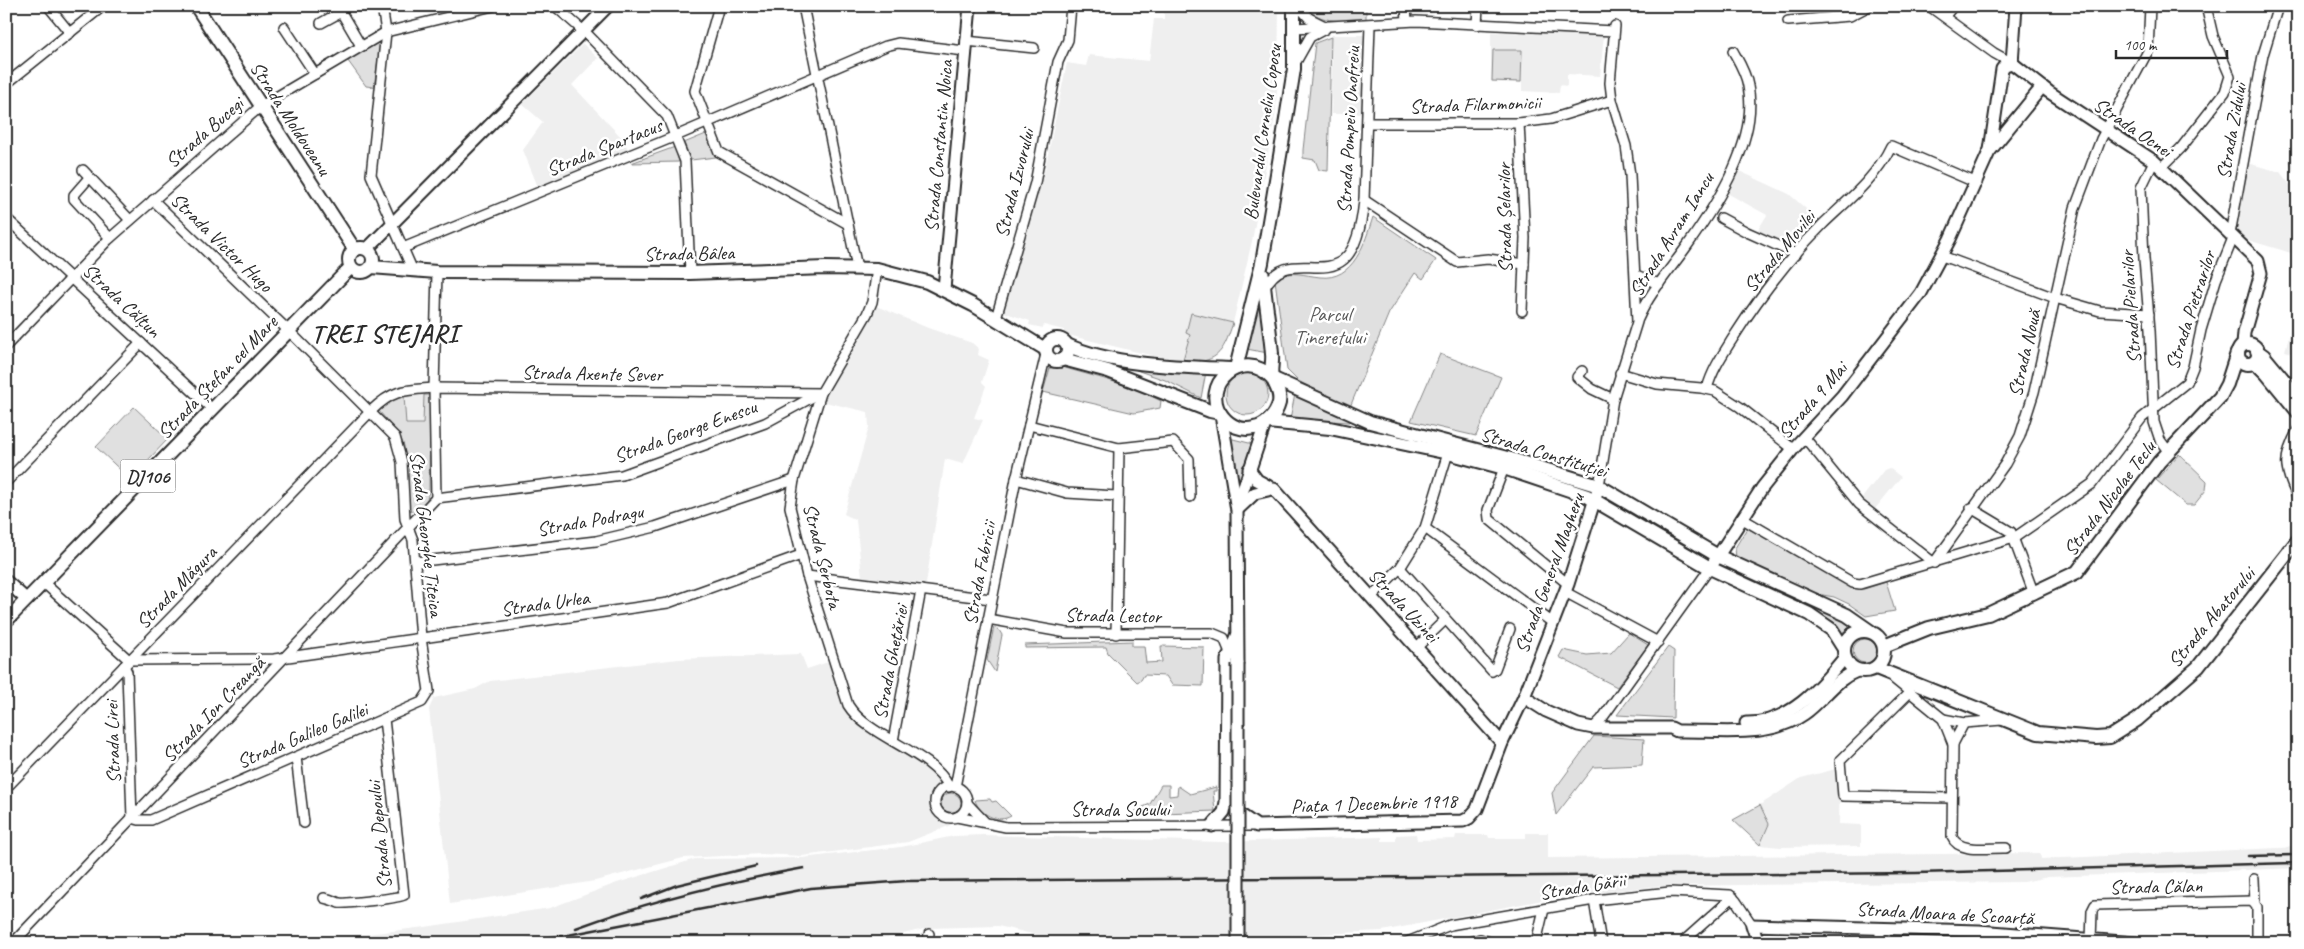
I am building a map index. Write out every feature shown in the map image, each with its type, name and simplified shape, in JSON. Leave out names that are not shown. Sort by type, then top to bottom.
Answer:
[{"type":"main road","name":"Strada Moldoveanu","points":[[196,6],[261,106],[361,250]]},
{"type":"main road","name":"Bulevardul Corneliu Coposu","points":[[1221,414],[1216,404],[1217,388],[1221,379],[1234,369],[1262,263],[1294,69],[1296,6]]},
{"type":"main road","points":[[361,250],[374,258],[372,268],[364,273],[351,267],[349,258],[361,250]]},
{"type":"main road","name":"Bulevardul Corneliu Coposu","points":[[1262,263],[1273,356],[1273,378],[1278,388],[1279,402],[1276,411],[1266,423]]},
{"type":"main road","name":"Strada Ștefan cel Mare","points":[[6,621],[351,267]]},
{"type":"main road","name":"Strada Bâlea","points":[[372,268],[437,272],[690,273],[877,269],[912,276],[944,289],[996,318],[1050,355]]},
{"type":"main road","points":[[1050,355],[1059,338],[1067,345],[1081,351],[1118,360],[1234,369],[1256,367],[1273,378]]},
{"type":"main road","points":[[2298,396],[2264,356],[2256,356],[2244,364],[2238,359],[2240,349],[2250,344],[2256,356],[2266,373],[2298,412]]},
{"type":"main road","points":[[1050,355],[1068,351],[1067,345]]},
{"type":"main road","name":"Strada Nicolae Teclu","points":[[1884,646],[1928,628],[1981,616],[2034,594],[2073,575],[2084,566],[2168,451],[2204,416],[2220,397],[2240,349]]},
{"type":"main road","points":[[1050,355],[1108,371],[1221,414],[1228,422],[1241,428],[1256,428],[1266,423]]},
{"type":"main road","name":"Strada Constituției","points":[[1273,378],[1370,422],[1507,463],[1599,486],[1718,556],[1847,614],[1870,631]]},
{"type":"main road","name":"Strada Constituției","points":[[1266,423],[1330,428],[1448,453],[1507,463],[1596,501],[1710,568],[1816,618],[1832,630],[1844,653]]},
{"type":"main road","name":"Strada Abatorului","points":[[1882,670],[2008,719],[2038,733],[2103,738],[2125,729],[2198,667],[2298,540]]},
{"type":"main road","points":[[1870,631],[1876,634],[1884,646],[1882,670],[1870,671],[1852,668],[1844,653],[1850,636],[1856,632],[1870,631]]},
{"type":"street","points":[[48,6],[70,33]]},
{"type":"street","points":[[6,84],[103,6]]},
{"type":"street","points":[[382,6],[386,32],[371,175],[413,271]]},
{"type":"street","name":"Strada Bucegi","points":[[6,346],[110,238],[261,106],[386,32],[493,6]]},
{"type":"street","points":[[555,6],[664,110],[686,161],[690,273]]},
{"type":"street","points":[[361,250],[392,223],[608,6]]},
{"type":"street","points":[[719,6],[695,91],[716,146],[724,156],[848,224]]},
{"type":"street","points":[[803,6],[857,268]]},
{"type":"street","name":"Strada Constantin Noica","points":[[944,289],[970,6]]},
{"type":"street","name":"Strada Izvorului","points":[[996,318],[1035,183],[1058,62],[1068,40],[1071,6]]},
{"type":"street","points":[[1296,6],[1309,18],[1330,28]]},
{"type":"street","points":[[1406,6],[1407,21]]},
{"type":"street","points":[[1295,28],[1330,28],[1407,21],[1477,25],[1478,6]]},
{"type":"street","points":[[1788,21],[1850,16],[1869,6]]},
{"type":"street","name":"Strada Ocnei","points":[[1929,6],[1984,46],[2012,63],[2042,87],[2158,164],[2258,261],[2261,269],[2240,349]]},
{"type":"street","points":[[1945,16],[1953,6]]},
{"type":"street","points":[[1989,152],[2002,69],[2005,64],[2012,63],[2016,6]]},
{"type":"street","name":"Strada Nouă","points":[[1934,563],[2005,464],[2020,436],[2034,392],[2075,208],[2090,164],[2148,51],[2150,6]]},
{"type":"street","name":"Strada Pielarilor","points":[[2168,451],[2156,430],[2152,408],[2149,314],[2144,259],[2141,188],[2158,164],[2181,148],[2225,92],[2230,81],[2228,68],[2213,36],[2206,6]]},
{"type":"street","name":"Strada Zidului","points":[[2232,236],[2263,56],[2278,6]]},
{"type":"street","points":[[321,23],[341,12],[361,46]]},
{"type":"street","name":"Strada Pompeiu Onofreiu","points":[[1264,289],[1274,273],[1296,265],[1329,268],[1344,260],[1351,251],[1364,200],[1370,25]]},
{"type":"street","name":"Strada General Magheru","points":[[1477,25],[1614,28],[1610,83],[1612,100],[1628,159],[1636,275],[1637,322],[1613,398],[1596,501],[1566,588],[1524,697],[1502,743]]},
{"type":"street","points":[[284,27],[315,74]]},
{"type":"street","points":[[1294,69],[1300,52],[1310,37],[1330,28]]},
{"type":"street","name":"Strada Spartacus","points":[[403,248],[676,136],[892,44],[1034,48]]},
{"type":"street","name":"Strada Avram Iancu","points":[[1637,322],[1659,284],[1715,214],[1741,149],[1748,128],[1750,106],[1748,85],[1733,51]]},
{"type":"street","name":"Strada 9 Mai","points":[[1593,728],[1601,720],[1658,642],[1710,568],[1741,518],[1793,449],[1842,396],[1921,293],[1942,256],[1977,183],[1989,152],[2042,87]]},
{"type":"street","name":"Strada Filarmonicii","points":[[1367,123],[1519,123],[1551,119],[1612,100]]},
{"type":"street","name":"Strada Șelarilor","points":[[1519,123],[1525,238],[1522,311]]},
{"type":"street","name":"Strada Movilei","points":[[1707,389],[1717,364],[1770,284],[1881,165],[1891,146],[1977,183]]},
{"type":"street","points":[[84,170],[130,220]]},
{"type":"street","points":[[88,179],[74,195],[74,199],[110,238]]},
{"type":"street","name":"Strada Victor Hugo","points":[[153,200],[289,330]]},
{"type":"street","points":[[1364,200],[1457,262],[1488,259],[1524,264]]},
{"type":"street","points":[[1715,214],[1747,232],[1796,254]]},
{"type":"street","name":"Strada Călțun","points":[[6,218],[72,277],[212,409]]},
{"type":"street","name":"Strada Pietrarilor","points":[[1741,518],[1854,583],[1869,582],[2014,538],[2092,484],[2142,418],[2152,408],[2181,388],[2190,376],[2203,322],[2232,236]]},
{"type":"street","points":[[1942,256],[2054,298],[2110,313],[2149,314]]},
{"type":"street","name":"Strada Șerbota","points":[[877,269],[872,302],[867,314],[821,393],[794,480],[790,515],[807,576],[848,705],[858,718],[936,770],[952,787]]},
{"type":"street","points":[[436,498],[434,388],[437,272]]},
{"type":"street","points":[[1636,275],[1659,284]]},
{"type":"street","name":"Strada Gheorghe Țițeica","points":[[289,330],[371,411],[390,431],[398,443],[402,462],[403,510],[414,540],[421,638]]},
{"type":"street","points":[[6,482],[141,342]]},
{"type":"street","name":"Strada Fabricii","points":[[952,787],[1016,479],[1029,425],[1050,355]]},
{"type":"street","points":[[1582,371],[1577,378],[1592,389],[1613,398]]},
{"type":"street","points":[[1620,373],[1667,386],[1707,389],[1730,400],[1793,449]]},
{"type":"street","name":"Strada Axente Sever","points":[[371,411],[387,396],[396,392],[434,388],[821,393]]},
{"type":"street","name":"Strada George Enescu","points":[[436,498],[622,475],[764,423],[821,393]]},
{"type":"street","name":"Strada Măgura","points":[[6,788],[371,411]]},
{"type":"street","name":"Bulevardul Corneliu Coposu","points":[[1221,414],[1237,510],[1238,943]]},
{"type":"street","name":"Bulevardul Corneliu Coposu","points":[[1237,510],[1266,423]]},
{"type":"street","points":[[1029,425],[1119,448],[1173,442],[1189,459],[1190,497]]},
{"type":"street","points":[[2298,430],[2288,447],[2285,462],[2286,470],[2298,498]]},
{"type":"street","points":[[1805,438],[1859,504],[1934,563]]},
{"type":"street","points":[[1116,634],[1116,496],[1119,448]]},
{"type":"street","points":[[1371,597],[1400,568],[1426,528],[1448,453]]},
{"type":"street","points":[[1507,463],[1488,510],[1489,519],[1566,588],[1658,642]]},
{"type":"street","name":"Strada Uzinei","points":[[1250,469],[1257,480],[1273,490],[1502,743]]},
{"type":"street","points":[[1016,479],[1067,493],[1116,496]]},
{"type":"street","name":"Strada Podragu","points":[[415,562],[596,541],[655,527],[794,480]]},
{"type":"street","points":[[1237,510],[1255,493],[1273,490]]},
{"type":"street","name":"Strada Ion Creangă","points":[[13,943],[409,529],[436,498]]},
{"type":"street","points":[[1972,508],[2009,530],[2014,538],[2034,594]]},
{"type":"street","points":[[1426,528],[1552,623]]},
{"type":"street","name":"Strada Urlea","points":[[126,663],[268,660],[668,604],[801,555]]},
{"type":"street","points":[[1400,568],[1492,671],[1495,669],[1510,629]]},
{"type":"street","points":[[807,576],[991,599]]},
{"type":"street","points":[[6,581],[27,600]]},
{"type":"street","points":[[44,583],[126,663]]},
{"type":"street","name":"Strada Ghețăriei","points":[[894,741],[921,590]]},
{"type":"street","name":"Strada Lector","points":[[988,619],[1044,630],[1116,634],[1212,634],[1224,638],[1229,650]]},
{"type":"street","points":[[1417,647],[1445,620]]},
{"type":"street","name":"Bulevardul Corneliu Coposu","points":[[1212,826],[1224,812],[1226,795],[1227,660],[1229,650],[1238,634]]},
{"type":"street","name":"Strada Galileo Galilei","points":[[132,818],[151,820],[422,702],[428,695],[429,686],[421,638]]},
{"type":"street","points":[[1671,728],[1676,723],[1750,723],[1778,718],[1806,698],[1844,653]]},
{"type":"street","name":"Strada Lirei","points":[[126,663],[132,818]]},
{"type":"street","points":[[1524,697],[1565,720],[1593,728],[1671,728],[1677,731],[1776,728],[1806,713],[1843,678],[1857,670]]},
{"type":"street","points":[[1882,670],[1943,719],[1964,723],[2008,719]]},
{"type":"street","points":[[1910,692],[1840,761],[1843,796],[1952,798]]},
{"type":"street","name":"Strada Depoului","points":[[324,898],[341,903],[367,899],[392,899],[404,895],[384,719]]},
{"type":"street","points":[[1943,719],[1953,744],[1952,836],[1954,842],[1960,847],[2006,848]]},
{"type":"street","points":[[1953,744],[1964,723]]},
{"type":"street","name":"Piața 1 Decembrie 1918","points":[[1257,826],[1463,821],[1470,818],[1477,809],[1502,743]]},
{"type":"street","points":[[296,757],[304,823]]},
{"type":"street","points":[[967,803],[964,811],[957,817],[946,817],[936,807],[937,796],[952,787],[964,793],[967,803],[984,821]]},
{"type":"street","points":[[1226,795],[1241,815],[1257,826]]},
{"type":"street","name":"Strada Socului","points":[[957,817],[1006,826],[1257,826]]},
{"type":"street","points":[[2254,880],[2254,902],[2257,907],[2257,943]]},
{"type":"street","name":"Strada Gării","points":[[1406,943],[1450,925],[1594,900],[1670,892],[1724,894],[1733,897]]},
{"type":"street","points":[[1686,939],[1733,897],[1752,925],[1758,943]]},
{"type":"street","points":[[1594,900],[1601,943]]},
{"type":"street","name":"Strada Călan","points":[[2091,941],[2092,911],[2095,905],[2254,902]]},
{"type":"street","points":[[1536,943],[1544,909]]},
{"type":"street","name":"Strada Moara de Scoarță","points":[[1752,925],[1880,928],[1990,937],[2136,943]]},
{"type":"street","points":[[1880,928],[1880,943]]},
{"type":"street","points":[[1466,943],[1480,939],[1493,943]]},
{"type":"shaded area","points":[[1164,6],[1279,6],[1278,78],[1275,115],[1252,241],[1233,323],[1191,313],[1186,333],[1190,334],[1182,363],[1064,334],[1064,330],[1044,325],[1043,328],[1029,325],[1030,321],[1003,312],[1045,169],[1067,63],[1086,66],[1089,55],[1149,61],[1154,19],[1164,19]]},
{"type":"shaded area","points":[[1491,32],[1604,34],[1600,76],[1567,74],[1567,86],[1560,85],[1559,93],[1522,91],[1522,83],[1491,82]]},
{"type":"shaded area","points":[[1332,35],[1366,35],[1364,114],[1331,114]]},
{"type":"shaded area","points":[[583,44],[598,58],[572,85],[623,139],[628,149],[538,187],[523,150],[543,122],[522,104]]},
{"type":"shaded area","points":[[2298,119],[2298,179],[2289,162]]},
{"type":"shaded area","points":[[2247,163],[2280,172],[2291,186],[2289,204],[2298,208],[2298,255],[2234,236]]},
{"type":"shaded area","points":[[1737,170],[1789,194],[1821,222],[1796,252],[1756,233],[1767,215],[1725,192]]},
{"type":"shaded area","points":[[2298,302],[2298,355],[2285,351]]},
{"type":"shaded area","points":[[876,306],[928,328],[972,343],[979,349],[978,355],[989,360],[982,382],[986,386],[974,418],[983,420],[963,464],[945,459],[926,584],[862,577],[856,520],[844,514],[869,427],[868,412],[825,402],[828,389],[858,341]]},
{"type":"shaded area","points":[[424,395],[424,424],[406,425],[404,396]]},
{"type":"shaded area","points":[[1889,468],[1901,477],[1875,509],[1862,498],[1884,470]]},
{"type":"shaded area","points":[[801,654],[807,669],[834,660],[848,705],[944,778],[932,793],[930,799],[931,808],[938,819],[951,825],[908,842],[802,856],[762,854],[683,858],[595,881],[450,904],[429,709],[434,698],[475,689],[490,681],[679,659]]},
{"type":"shaded area","points":[[1840,768],[1839,824],[1861,825],[1861,846],[1780,847],[1760,845],[1767,817],[1760,805],[1801,778]]},
{"type":"shaded area","points":[[1526,833],[1548,833],[1548,858],[2040,853],[2041,859],[2298,847],[2298,868],[2048,877],[2023,882],[1658,886],[1553,898],[1382,931],[1277,936],[1072,943],[998,926],[928,928],[866,943],[294,943],[425,927],[550,908],[617,883],[695,859],[802,858],[901,847],[954,836],[984,835],[1222,842],[1382,837],[1382,841],[1396,841],[1396,835],[1416,834],[1417,840],[1455,839],[1456,835],[1488,835],[1489,838],[1526,838]]},
{"type":"green space","points":[[1306,6],[1352,9],[1366,6],[1366,20],[1341,21],[1326,19],[1318,16]]},
{"type":"green space","points":[[1331,37],[1328,171],[1319,170],[1315,160],[1303,158],[1303,150],[1315,43]]},
{"type":"green space","points":[[377,42],[380,45],[374,87],[366,86],[348,61]]},
{"type":"green space","points":[[1493,50],[1522,50],[1521,82],[1492,81]]},
{"type":"green space","points":[[706,134],[716,157],[691,160],[684,143]]},
{"type":"green space","points":[[675,147],[679,162],[631,163]]},
{"type":"green space","name":"Parcul Tineretului","points":[[1373,217],[1436,260],[1423,279],[1415,273],[1389,313],[1350,407],[1298,381],[1287,370],[1275,280],[1277,276],[1288,274],[1332,277],[1341,273],[1350,266],[1362,248]]},
{"type":"green space","points":[[1260,297],[1268,353],[1241,348]]},
{"type":"green space","points":[[1191,313],[1233,323],[1221,350],[1211,359],[1182,363],[1190,335],[1186,333]]},
{"type":"green space","points":[[1440,354],[1501,377],[1476,436],[1411,421]]},
{"type":"green space","points":[[1059,366],[1136,389],[1161,401],[1160,408],[1134,413],[1043,392],[1050,368]]},
{"type":"green space","points":[[1138,367],[1206,372],[1201,398],[1165,380],[1136,370]]},
{"type":"green space","points":[[1247,373],[1262,379],[1268,394],[1262,409],[1247,415],[1232,409],[1226,394],[1232,379]]},
{"type":"green space","points":[[1295,394],[1350,419],[1351,421],[1290,419]]},
{"type":"green space","points":[[424,395],[430,395],[429,491],[426,503],[417,512],[409,510],[404,446],[400,436],[379,411],[391,401],[404,396],[406,424],[423,424]]},
{"type":"green space","points":[[134,407],[168,439],[130,479],[96,447]]},
{"type":"green space","points":[[1229,438],[1253,444],[1239,487]]},
{"type":"green space","points":[[2179,454],[2207,481],[2206,490],[2194,505],[2186,505],[2156,480]]},
{"type":"green space","points":[[1747,528],[1856,588],[1864,589],[1886,582],[1895,611],[1866,616],[1849,604],[1834,597],[1812,593],[1736,558],[1735,548]]},
{"type":"green space","points":[[1737,570],[1829,610],[1852,625],[1842,633],[1834,622],[1735,574]]},
{"type":"green space","points":[[994,627],[1002,635],[995,672],[987,660]]},
{"type":"green space","points":[[1629,633],[1648,645],[1617,687],[1559,657],[1563,650],[1587,655],[1611,653]]},
{"type":"green space","points":[[1865,639],[1874,642],[1877,651],[1874,660],[1865,663],[1856,660],[1853,651],[1856,642]]},
{"type":"green space","points":[[1132,641],[1132,646],[1144,646],[1146,663],[1162,662],[1161,646],[1204,647],[1203,686],[1172,685],[1166,676],[1144,675],[1137,682],[1108,653],[1106,647],[1025,648],[1025,645]]},
{"type":"green space","points":[[1668,647],[1674,651],[1673,718],[1617,715]]},
{"type":"green space","points":[[1594,736],[1644,739],[1642,765],[1593,767],[1556,815],[1552,793]]},
{"type":"green space","points":[[1161,785],[1169,785],[1169,796],[1177,795],[1178,786],[1190,794],[1216,787],[1216,791],[1213,791],[1215,811],[1136,814],[1136,810],[1150,804]]},
{"type":"green space","points":[[951,793],[958,796],[961,803],[958,810],[951,813],[944,810],[941,803],[944,796]]},
{"type":"green space","points":[[990,799],[992,802],[996,801],[1011,816],[1000,819],[990,816],[980,810],[975,800]]},
{"type":"green space","points":[[1760,805],[1769,824],[1760,845],[1733,820]]},
{"type":"railway","points":[[2248,856],[2298,855]]},
{"type":"railway","points":[[502,943],[568,935],[811,888],[907,881],[1916,873],[2298,863]]},
{"type":"railway","points":[[641,899],[677,885],[756,866]]},
{"type":"railway","points":[[576,928],[632,909],[689,893],[746,879],[804,868]]},
{"type":"district","name":"TREI STEJARI","points":[[385,333]]}]
